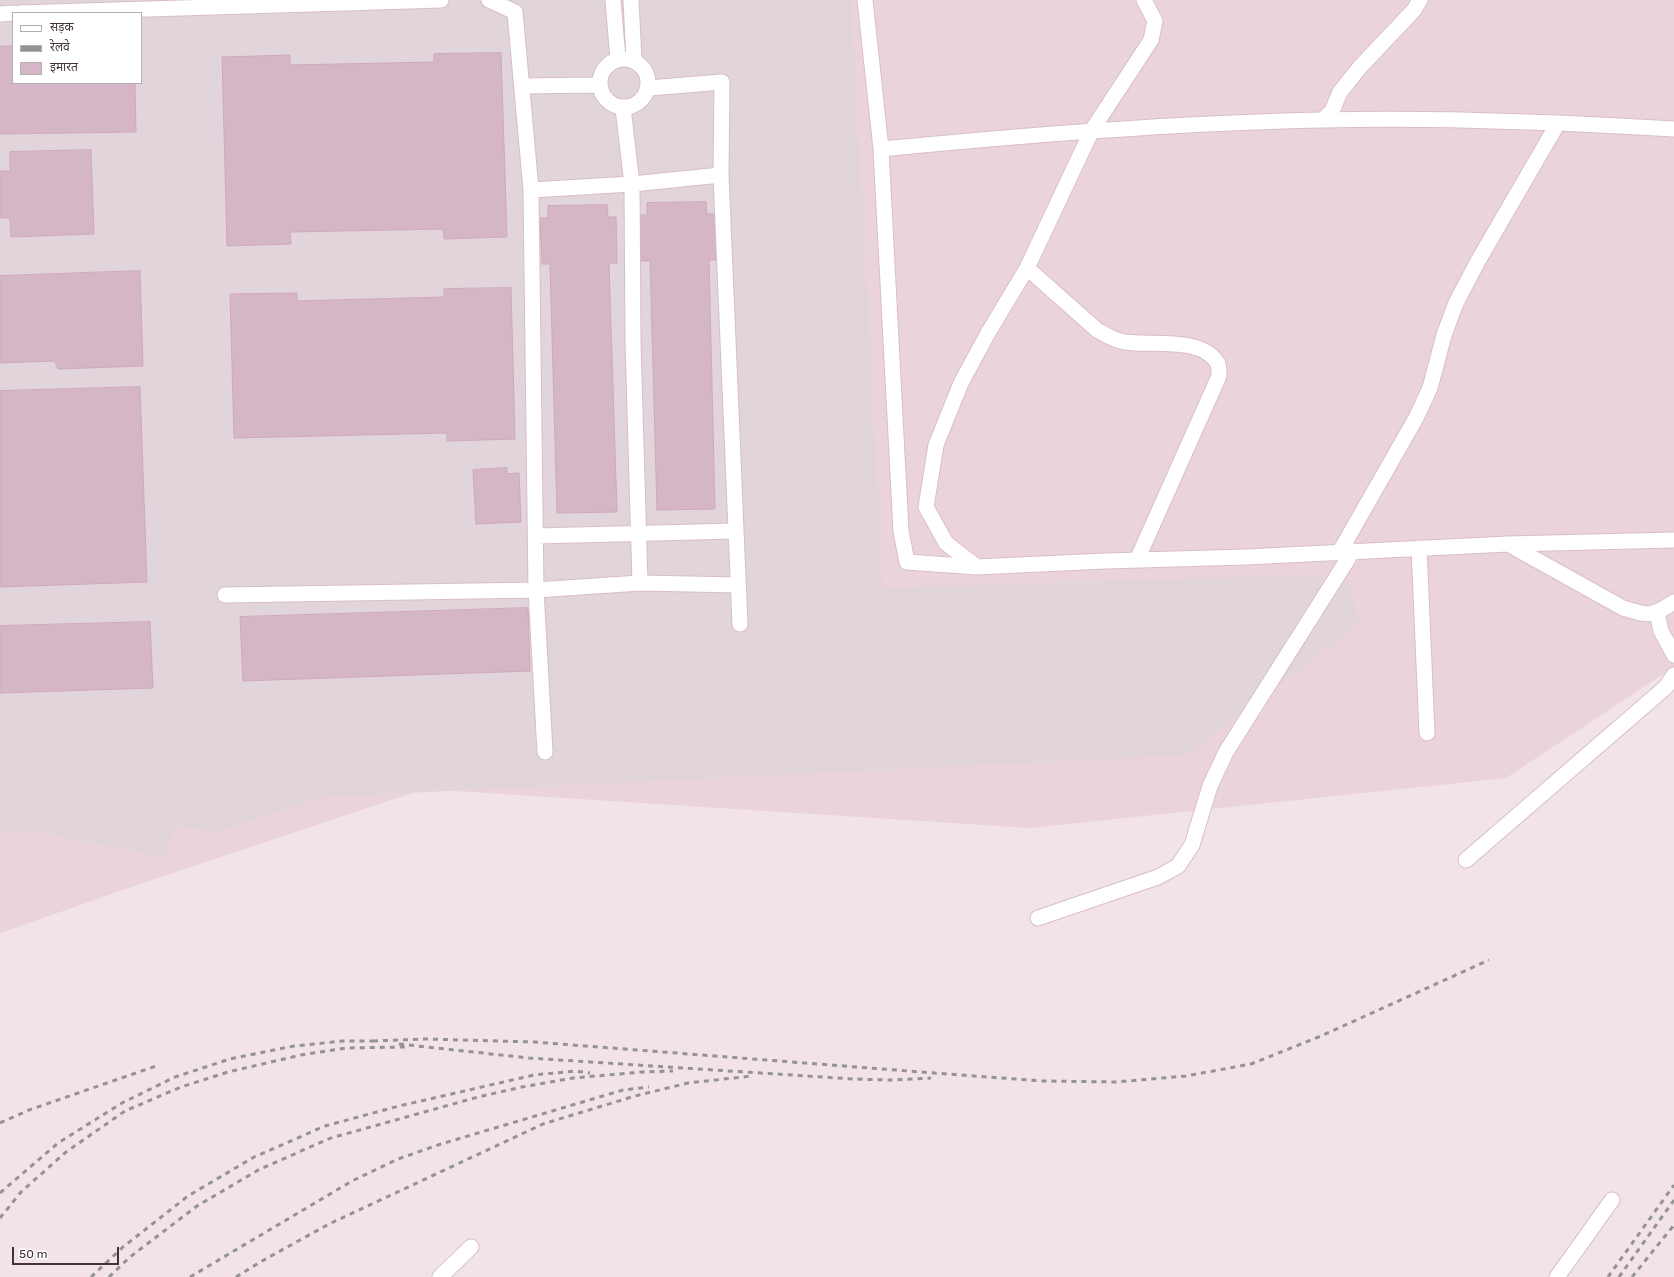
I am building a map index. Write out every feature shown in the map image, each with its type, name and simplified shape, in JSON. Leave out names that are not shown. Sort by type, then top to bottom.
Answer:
[{"type":"street","points":[[51,12],[441,0]]},
{"type":"street","points":[[489,0],[515,12],[523,86],[531,190],[536,590],[545,752]]},
{"type":"street","points":[[613,0],[618,59]]},
{"type":"street","points":[[631,0],[634,60]]},
{"type":"street","points":[[866,0],[881,149],[902,531],[907,562],[977,567],[1508,544],[1674,540]]},
{"type":"street","points":[[977,567],[946,543],[926,507],[936,446],[961,383],[988,333],[1027,268],[1092,130],[1151,40],[1155,22],[1144,0]]},
{"type":"street","points":[[1322,120],[1332,111],[1340,92],[1360,67],[1414,10],[1420,0]]},
{"type":"street","points":[[0,14],[12,13]]},
{"type":"street","points":[[618,59],[634,60],[646,71],[649,88],[640,103],[623,108],[607,101],[599,85],[604,69],[618,59]]},
{"type":"street","points":[[649,88],[722,82],[721,175],[740,624]]},
{"type":"street","points":[[523,86],[599,85]]},
{"type":"street","points":[[623,108],[632,184],[633,342],[640,583]]},
{"type":"street","points":[[881,149],[1092,130],[1322,120],[1472,120],[1674,129]]},
{"type":"street","points":[[1038,918],[1158,877],[1178,866],[1192,845],[1210,786],[1226,752],[1346,552],[1416,418],[1430,388],[1444,335],[1456,303],[1478,261],[1558,123]]},
{"type":"street","points":[[531,190],[632,184],[721,175]]},
{"type":"street","points":[[1027,268],[1097,330],[1110,338],[1124,342],[1189,345],[1203,350],[1212,356],[1218,365],[1219,376],[1137,560]]},
{"type":"street","points":[[536,536],[638,532],[735,531]]},
{"type":"street","points":[[1508,544],[1623,608],[1643,615],[1657,613],[1674,602]]},
{"type":"street","points":[[1419,548],[1427,733]]},
{"type":"street","points":[[225,595],[536,590],[640,583],[738,585]]},
{"type":"street","points":[[1657,613],[1661,631],[1674,655]]},
{"type":"street","points":[[1466,860],[1666,687],[1674,675]]},
{"type":"street","points":[[1558,1277],[1612,1200]]},
{"type":"street","points":[[440,1277],[471,1247]]},
{"type":"shaded area","points":[[0,0],[1674,0],[1674,667],[1506,778],[1030,828],[424,789],[143,883],[0,933]]},
{"type":"shaded area","points":[[0,0],[851,0],[883,588],[1345,574],[1360,622],[1186,755],[325,797],[215,832],[177,825],[163,857],[34,831],[0,833]]},
{"type":"building","points":[[0,46],[12,46],[12,84],[135,84],[136,132],[0,134]]},
{"type":"building","points":[[501,53],[507,237],[444,239],[443,229],[290,232],[291,244],[227,246],[222,57],[290,55],[290,65],[434,62],[434,54]]},
{"type":"building","points":[[91,150],[94,234],[11,237],[10,218],[0,218],[0,171],[10,171],[10,152]]},
{"type":"building","points":[[706,202],[707,214],[715,214],[717,260],[709,260],[715,509],[657,510],[650,261],[641,261],[640,215],[647,215],[647,203]]},
{"type":"building","points":[[607,205],[608,217],[616,217],[617,263],[609,263],[617,512],[557,513],[550,264],[542,264],[540,218],[548,218],[548,206]]},
{"type":"building","points":[[140,271],[143,366],[58,369],[55,361],[0,363],[0,276]]},
{"type":"building","points":[[511,288],[515,439],[447,441],[447,433],[234,438],[230,294],[297,293],[297,301],[444,297],[444,289]]},
{"type":"building","points":[[140,387],[147,582],[0,587],[0,391]]},
{"type":"building","points":[[507,468],[507,474],[519,473],[521,522],[476,524],[473,470]]},
{"type":"building","points":[[528,608],[530,671],[243,681],[240,617]]},
{"type":"building","points":[[150,622],[153,688],[0,693],[0,626]]},
{"type":"railway","points":[[373,1041],[426,1039],[534,1042],[1043,1081],[1116,1082],[1186,1076],[1251,1064],[1321,1036],[1489,960]]},
{"type":"railway","points":[[0,1193],[58,1143],[122,1103],[175,1077],[230,1059],[294,1046],[343,1041],[377,1041]]},
{"type":"railway","points":[[399,1044],[529,1058],[853,1079],[891,1080],[931,1078]]},
{"type":"railway","points":[[0,1218],[21,1192],[66,1152],[125,1111],[181,1087],[228,1072],[301,1055],[346,1048],[406,1047]]},
{"type":"railway","points":[[0,1123],[29,1110],[159,1065]]},
{"type":"railway","points":[[91,1277],[123,1247],[188,1196],[254,1157],[325,1126],[399,1106],[534,1075],[575,1071],[590,1073]]},
{"type":"railway","points":[[109,1277],[130,1257],[197,1206],[260,1169],[331,1138],[478,1097],[522,1087],[573,1078],[673,1071]]},
{"type":"railway","points":[[236,1277],[329,1224],[543,1124],[635,1096],[688,1083],[752,1076]]},
{"type":"railway","points":[[190,1277],[352,1181],[398,1159],[441,1144],[623,1090],[649,1087]]},
{"type":"railway","points":[[1608,1277],[1674,1185]]},
{"type":"railway","points":[[1619,1277],[1674,1200]]},
{"type":"railway","points":[[1632,1277],[1674,1225]]}]
